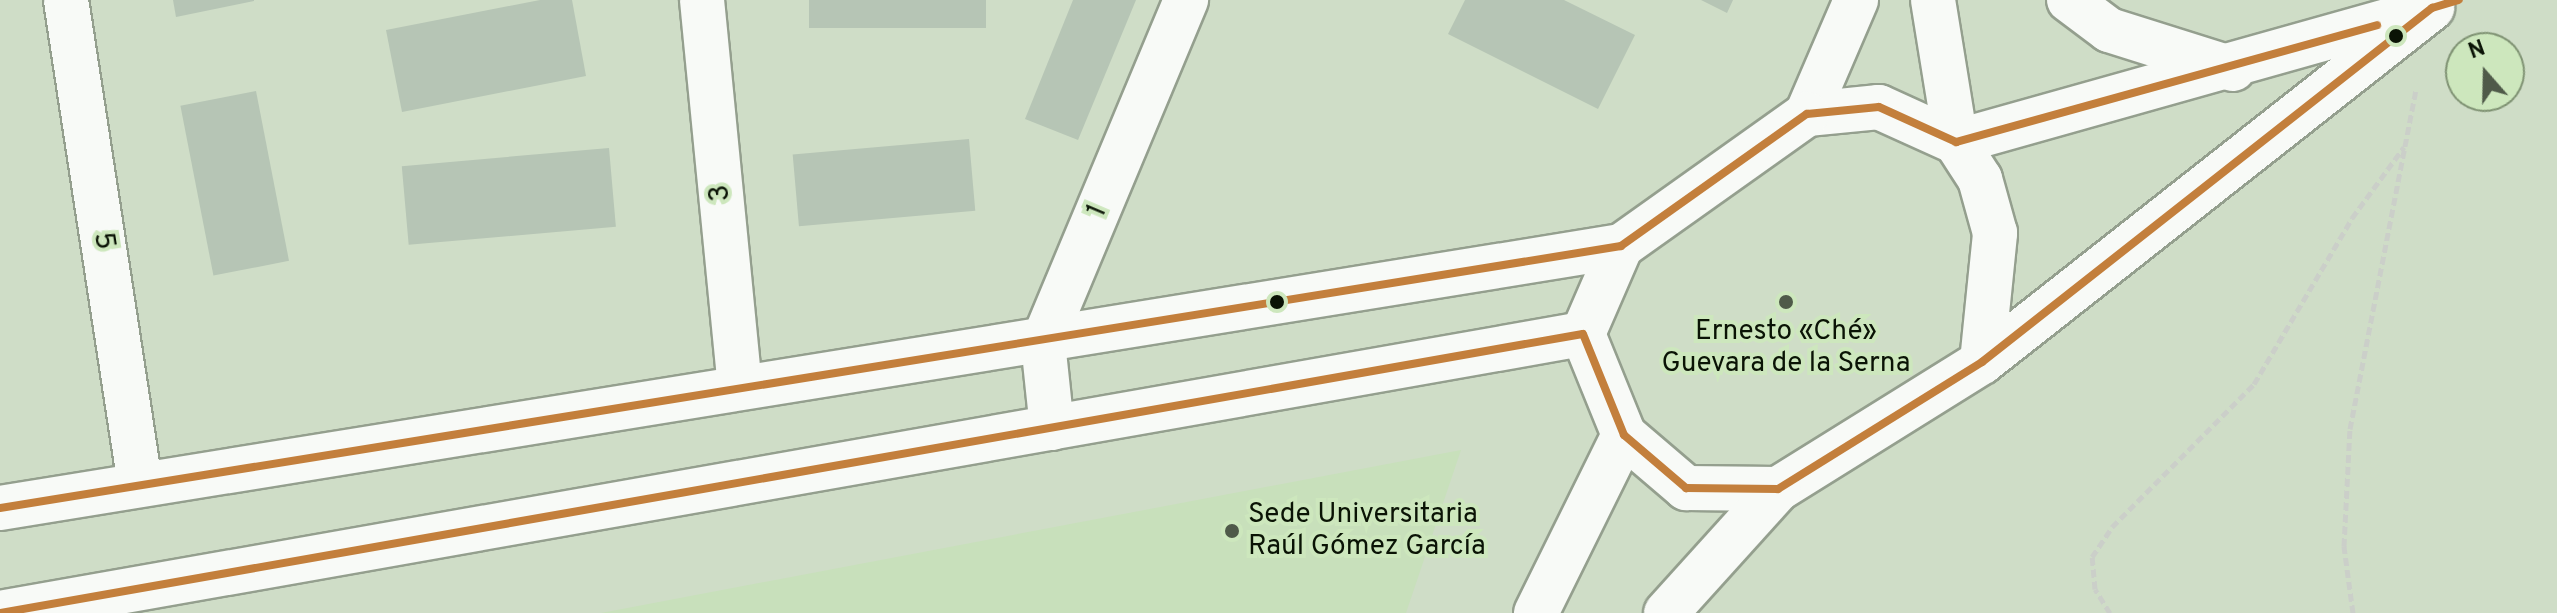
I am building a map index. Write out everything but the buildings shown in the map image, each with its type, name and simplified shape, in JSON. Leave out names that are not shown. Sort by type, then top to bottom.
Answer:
[{"type":"main road","name":"5","points":[[66,0],[140,483]]},
{"type":"main road","name":"3","points":[[702,0],[740,386]]},
{"type":"main road","name":"1","points":[[1052,428],[1043,342],[1186,0]]},
{"type":"main road","points":[[1807,114],[1856,0]]},
{"type":"main road","points":[[1933,0],[1956,142],[1980,179],[1995,233],[1982,362]]},
{"type":"main road","points":[[2069,0],[2109,30],[2233,69]]},
{"type":"main road","points":[[0,508],[740,386],[1043,342],[1621,246],[1807,114],[1879,107],[1956,142],[2233,69],[2446,4]]},
{"type":"main road","points":[[1666,613],[1778,489],[1982,362],[2446,4]]},
{"type":"main road","points":[[1621,246],[1583,334],[1624,435],[1686,488],[1778,489]]},
{"type":"main road","points":[[0,613],[1583,334]]},
{"type":"main road","points":[[1536,613],[1624,435]]},
{"type":"path","points":[[2353,613],[2344,546],[2350,429],[2406,145],[2446,4]]},
{"type":"path","points":[[2110,613],[2095,589],[2092,557],[2112,527],[2254,384],[2352,218],[2406,145]]},
{"type":"shaded area","name":"Sede Universitaria Raúl Gómez García","points":[[1461,450],[1406,613],[601,613]]},
{"type":"transit line","points":[[0,613],[1583,334],[1624,435],[1686,488],[1778,489],[1982,362],[2432,8],[2459,0]]},
{"type":"transit line","points":[[0,508],[1621,246],[1807,114],[1879,107],[1956,142],[2377,25]]},
{"type":"place","name":"Ernesto «Ché» Guevara de la Serna","points":[[1786,302]]},
{"type":"place","name":"Sede Universitaria Raúl Gómez García","points":[[1232,531]]}]
